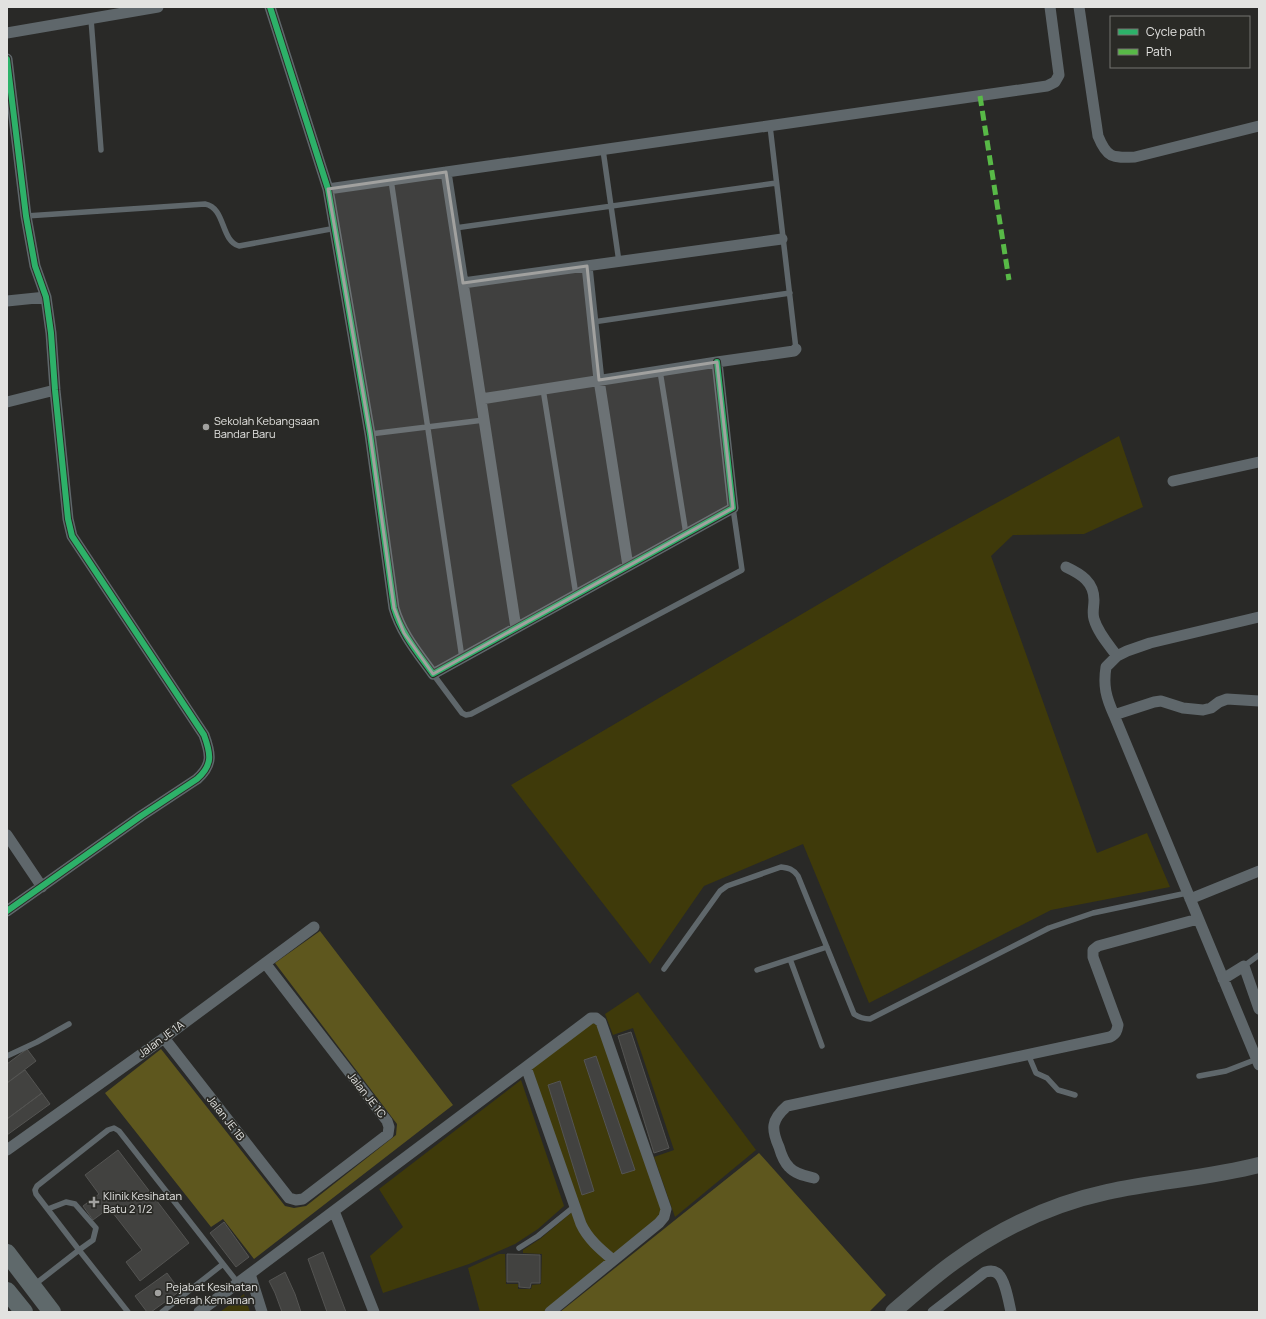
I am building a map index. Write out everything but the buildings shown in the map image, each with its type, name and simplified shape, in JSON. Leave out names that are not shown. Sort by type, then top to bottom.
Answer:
[{"type":"main road","points":[[893,1312],[952,1263],[972,1249],[1023,1221],[1051,1209],[1108,1192],[1236,1171],[1259,1165]]},
{"type":"main road","points":[[7,1253],[52,1312]]},
{"type":"main road","points":[[7,1291],[24,1312]]},
{"type":"street","points":[[7,33],[91,19],[119,10],[158,7]]},
{"type":"street","points":[[270,7],[328,189],[336,228],[370,434],[394,608],[404,633],[433,674],[733,508],[717,362]]},
{"type":"street","points":[[328,189],[1047,86],[1055,82],[1059,75],[1050,7]]},
{"type":"street","points":[[1079,7],[1098,136],[1103,147],[1109,154],[1118,158],[1135,157],[1259,126]]},
{"type":"street","points":[[7,59],[26,216],[35,266],[46,298],[52,333],[68,519],[72,536],[204,736],[209,748],[210,758],[206,770],[197,779],[141,816],[7,911]]},
{"type":"street","points":[[446,172],[516,628]]},
{"type":"street","points":[[463,283],[782,239]]},
{"type":"street","points":[[587,266],[600,380],[628,566]]},
{"type":"street","points":[[7,301],[46,298]]},
{"type":"street","points":[[481,399],[794,351],[796,349]]},
{"type":"street","points":[[7,402],[56,390]]},
{"type":"street","points":[[1174,481],[1259,462]]},
{"type":"street","points":[[1066,567],[1079,573],[1088,580],[1094,599],[1093,618],[1097,627],[1117,656]]},
{"type":"street","points":[[1258,1062],[1107,698],[1104,680],[1106,667],[1117,656],[1128,651],[1150,643],[1259,617]]},
{"type":"street","points":[[1114,715],[1161,701],[1183,708],[1203,710],[1211,708],[1226,699],[1259,701]]},
{"type":"street","points":[[7,836],[42,887]]},
{"type":"street","points":[[1188,896],[1259,871]]},
{"type":"street","points":[[814,1178],[797,1173],[789,1167],[774,1137],[773,1128],[776,1118],[787,1106],[1110,1037],[1117,1031],[1118,1025],[1093,957],[1093,950],[1098,946],[1198,919]]},
{"type":"street","name":"Jalan JE 1A","points":[[7,1150],[164,1038],[314,927]]},
{"type":"street","name":"Jalan JE 1C","points":[[265,963],[387,1121],[389,1128],[388,1134],[303,1199],[296,1200],[289,1198]]},
{"type":"street","points":[[1223,978],[1244,966],[1259,1009]]},
{"type":"street","points":[[199,1312],[591,1018],[596,1018],[601,1022],[666,1209],[664,1217],[659,1223],[550,1312]]},
{"type":"street","name":"Jalan JE 1B","points":[[164,1038],[289,1198]]},
{"type":"street","points":[[526,1067],[586,1234],[592,1242],[613,1260]]},
{"type":"street","points":[[334,1211],[374,1312]]},
{"type":"street","points":[[933,1312],[985,1272],[991,1270],[1002,1278],[1011,1312]]},
{"type":"street","points":[[250,1274],[262,1312]]},
{"type":"lane","points":[[91,19],[101,150]]},
{"type":"lane","points":[[770,126],[796,349]]},
{"type":"lane","points":[[603,150],[619,262]]},
{"type":"lane","points":[[391,180],[462,658]]},
{"type":"lane","points":[[455,228],[776,183]]},
{"type":"lane","points":[[26,216],[204,204],[210,205],[214,208],[231,241],[234,245],[239,246],[336,228]]},
{"type":"lane","points":[[593,322],[790,293]]},
{"type":"lane","points":[[660,371],[686,534]]},
{"type":"lane","points":[[543,389],[576,595]]},
{"type":"lane","points":[[370,434],[484,420]]},
{"type":"lane","points":[[433,674],[462,713],[466,715],[471,714],[742,570],[733,508]]},
{"type":"lane","points":[[664,969],[720,891],[727,886],[781,867],[794,870],[798,876],[854,1014],[859,1018],[870,1019],[1049,928],[1093,913],[1188,896]]},
{"type":"lane","points":[[757,970],[827,947]]},
{"type":"lane","points":[[1244,966],[1259,955]]},
{"type":"lane","points":[[790,959],[822,1046]]},
{"type":"lane","points":[[7,1056],[37,1042],[69,1024]]},
{"type":"lane","points":[[1028,1054],[1036,1072],[1046,1078],[1058,1090],[1075,1095]]},
{"type":"lane","points":[[1199,1076],[1226,1071],[1258,1062]]},
{"type":"lane","points":[[128,1312],[36,1194],[35,1190],[37,1186],[108,1130],[114,1128],[119,1131],[238,1283]]},
{"type":"lane","points":[[32,1287],[93,1240],[96,1228],[75,1204],[66,1202],[48,1209]]},
{"type":"lane","points":[[519,1248],[538,1236],[575,1206]]},
{"type":"lane","points":[[162,1312],[223,1264]]},
{"type":"highlighted area","points":[[446,172],[463,283],[587,266],[599,380],[717,362],[733,508],[433,674],[404,633],[394,608],[370,434],[328,189]]},
{"type":"shaded area","points":[[1119,436],[1143,507],[1084,534],[1013,535],[991,556],[1097,853],[1147,833],[1170,887],[1051,910],[869,1003],[803,844],[704,886],[650,964],[511,785],[916,547]]},
{"type":"shaded area","points":[[320,931],[453,1105],[254,1259],[223,1219],[211,1227],[105,1093],[161,1049],[285,1206],[294,1208],[306,1206],[396,1135],[397,1124],[275,963]]},
{"type":"shaded area","points":[[638,992],[756,1150],[675,1217],[654,1157],[674,1150],[633,1028],[613,1035],[605,1014]]},
{"type":"shaded area","points":[[591,1022],[599,1026],[662,1209],[661,1216],[612,1256],[588,1231],[531,1068]]},
{"type":"shaded area","points":[[521,1080],[564,1206],[538,1229],[515,1244],[469,1264],[383,1293],[370,1256],[403,1227],[379,1189]]},
{"type":"shaded area","points":[[759,1153],[886,1295],[869,1312],[560,1312]]},
{"type":"shaded area","points":[[572,1212],[608,1260],[545,1312],[480,1312],[468,1268],[499,1254],[505,1254],[506,1284],[518,1284],[518,1289],[531,1289],[532,1285],[541,1284],[542,1254],[523,1253],[523,1250],[540,1239]]},
{"type":"shaded area","points":[[244,1294],[250,1312],[220,1312]]},
{"type":"marked path","points":[[980,96],[1009,280]]},
{"type":"cycle path","points":[[270,7],[328,189],[370,434],[394,608],[405,634],[433,674],[733,508],[717,362]]},
{"type":"cycle path","points":[[7,59],[26,216],[35,266],[46,297],[51,333],[55,390],[68,519],[72,536],[204,735],[209,754],[206,769],[197,779],[141,816],[7,911]]},
{"type":"place","name":"Sekolah Kebangsaan Bandar Baru","points":[[206,427]]},
{"type":"place","name":"Klinik Kesihatan Batu 2 1/2","points":[[94,1202]]},
{"type":"place","name":"Pejabat Kesihatan Daerah Kemaman","points":[[158,1293]]}]
